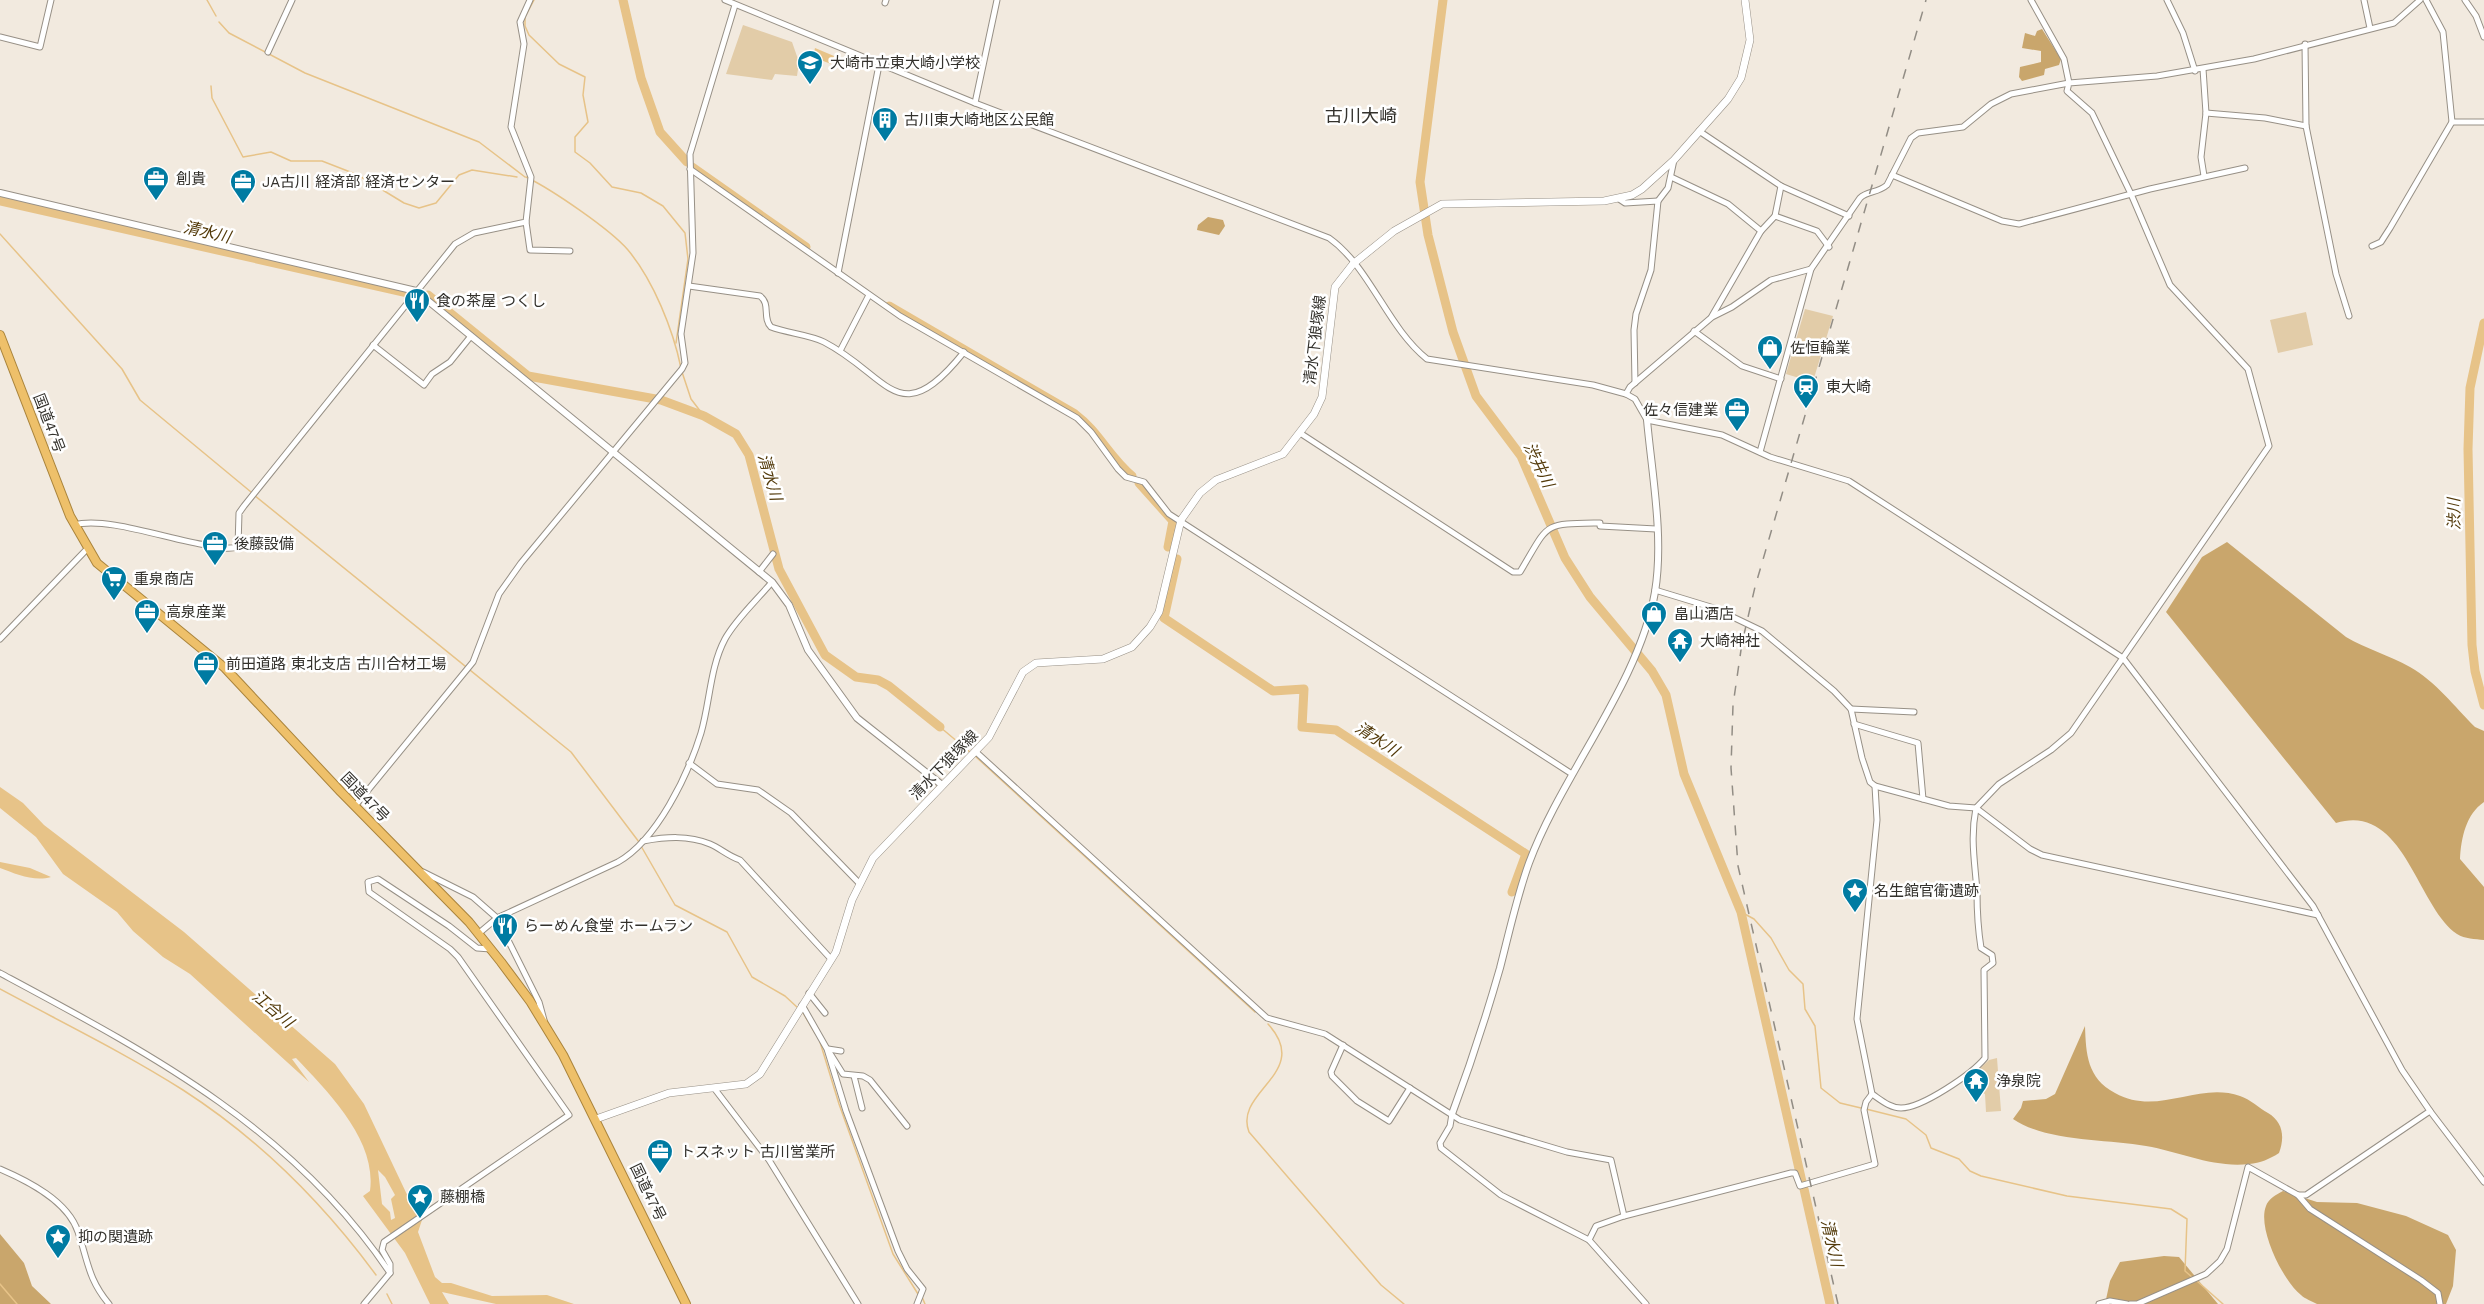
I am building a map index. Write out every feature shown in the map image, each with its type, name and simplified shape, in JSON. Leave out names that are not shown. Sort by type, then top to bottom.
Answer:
[{"type":"highway","name":"国道47号","points":[[0,335],[74,525],[87,549],[97,563],[115,580],[225,668],[491,949],[544,1024],[596,1119],[686,1304]]},
{"type":"main road","name":"清水下狼塚線","points":[[596,1119],[656,1096],[753,1081],[784,1037],[836,952],[858,882],[878,851],[973,753],[996,726],[1018,678],[1029,667],[1044,662],[1103,659],[1123,652],[1141,638],[1159,612],[1181,520],[1209,485],[1283,454],[1314,414],[1322,397],[1335,287],[1353,264],[1373,246],[1420,214],[1452,203],[1619,199],[1642,189],[1674,160],[1735,89],[1746,65],[1750,40],[1745,0]]},
{"type":"street","points":[[0,37],[40,46],[51,0]]},
{"type":"street","points":[[268,52],[292,0]]},
{"type":"street","points":[[530,0],[520,22],[524,45],[511,127],[531,179],[526,222],[530,250],[570,251]]},
{"type":"street","points":[[725,0],[975,103],[1319,234],[1337,244],[1412,347],[1434,362],[1593,385],[1626,394],[1635,399],[1647,420],[1656,529],[1655,590],[1634,657],[1572,774],[1529,862],[1488,1010],[1452,1114],[1450,1126],[1440,1143],[1442,1148],[1501,1195],[1589,1240],[1646,1304]]},
{"type":"street","points":[[975,103],[997,0]]},
{"type":"street","points":[[1872,1094],[1889,1106],[1900,1108],[1916,1104],[1957,1081],[1985,1058],[1984,970],[1993,963],[1992,955],[1981,948],[1976,922],[1977,891],[1971,839],[1976,808],[2000,784],[2051,750],[2071,733],[2270,446],[2247,369],[2170,285],[2131,194],[2092,113],[2067,91],[2069,83],[2064,59],[2031,0]]},
{"type":"street","points":[[2167,0],[2183,33],[2195,71]]},
{"type":"street","points":[[2364,0],[2370,28]]},
{"type":"street","points":[[1760,452],[1812,269],[1864,193],[1881,190],[1892,175],[1911,138],[1918,133],[1963,127],[1990,104],[2011,94],[2069,83],[2195,71],[2394,23],[2420,0]]},
{"type":"street","points":[[2372,246],[2381,242],[2452,122],[2443,32],[2426,0]]},
{"type":"street","points":[[2465,0],[2476,16],[2484,37]]},
{"type":"street","points":[[355,806],[467,669],[500,594],[521,563],[685,363],[681,334],[693,253],[690,154],[735,5]]},
{"type":"street","points":[[2305,44],[2306,126],[2334,264],[2349,316]]},
{"type":"street","points":[[838,273],[879,65]]},
{"type":"street","points":[[2203,69],[2206,113],[2201,157],[2204,176]]},
{"type":"street","points":[[2206,113],[2265,118],[2306,126]]},
{"type":"street","points":[[2452,122],[2484,122]]},
{"type":"street","points":[[1699,131],[1781,186],[1849,216]]},
{"type":"street","points":[[1635,383],[1636,314],[1651,270],[1658,201],[1668,188],[1674,160]]},
{"type":"street","points":[[1892,175],[2002,221],[2019,224],[2131,194],[2245,168]]},
{"type":"street","points":[[690,169],[869,295],[1077,418],[1091,432],[1126,477],[1144,482],[1164,510],[1572,774]]},
{"type":"street","points":[[1671,177],[1728,204],[1761,231]]},
{"type":"street","points":[[1712,317],[1761,231],[1775,216],[1781,186]]},
{"type":"street","points":[[0,193],[416,291],[772,582],[789,605],[808,650],[857,717],[942,785]]},
{"type":"street","points":[[1619,199],[1625,203],[1658,201]]},
{"type":"street","points":[[1775,216],[1817,231],[1829,247]]},
{"type":"street","points":[[74,525],[96,522],[183,542],[234,549],[240,543],[239,513],[455,244],[464,238],[509,223],[526,222]]},
{"type":"street","points":[[1626,394],[1635,383],[1712,317],[1732,307],[1772,280],[1812,269]]},
{"type":"street","points":[[689,286],[760,296],[766,303],[766,321],[771,327],[792,335],[819,340],[840,351],[889,390],[919,394],[944,377],[964,352]]},
{"type":"street","points":[[840,351],[869,295]]},
{"type":"street","points":[[1694,331],[1742,366],[1781,379]]},
{"type":"street","points":[[373,345],[424,385],[432,374],[450,362],[471,336]]},
{"type":"street","points":[[1647,420],[1722,435],[1760,452],[1849,481],[2123,658],[2318,915],[2402,1070],[2484,1182]]},
{"type":"street","points":[[1300,433],[1513,572],[1520,572],[1546,529],[1554,524],[1600,523],[1600,526],[1656,529]]},
{"type":"street","points":[[0,639],[87,549]]},
{"type":"street","points":[[759,572],[773,554]]},
{"type":"street","points":[[478,934],[497,918],[618,862],[641,844],[673,799],[689,763],[701,733],[714,672],[725,640],[772,582]]},
{"type":"street","points":[[1655,590],[1714,608],[1762,631],[1834,692],[1851,709],[1862,758],[1870,782],[1875,786],[1949,806],[1976,808],[2030,849],[2043,855],[2318,915]]},
{"type":"street","points":[[1851,709],[1914,712]]},
{"type":"street","points":[[1854,724],[1918,743],[1923,799]]},
{"type":"street","points":[[973,753],[1267,1018],[1325,1034],[1460,1120],[1537,1144],[1611,1160],[1624,1216]]},
{"type":"street","points":[[689,763],[717,784],[758,790],[791,813],[858,882]]},
{"type":"street","points":[[1589,1240],[1596,1226],[1624,1216],[1791,1173],[1796,1173],[1800,1186],[1872,1166],[1875,1161],[1864,1108],[1872,1094],[1857,1019],[1877,820],[1875,786]]},
{"type":"street","points":[[641,844],[687,837],[713,844],[720,851],[740,860],[831,959]]},
{"type":"street","points":[[418,870],[473,897],[497,918],[539,1002],[544,1024]]},
{"type":"street","points":[[364,1304],[390,1273],[390,1264],[382,1250],[384,1242],[565,1119],[568,1113],[458,957],[369,892],[368,882],[378,879],[449,926],[477,948],[491,949]]},
{"type":"street","points":[[0,973],[174,1070],[229,1106],[297,1165],[343,1212],[390,1273]]},
{"type":"street","points":[[809,993],[825,1013]]},
{"type":"street","points":[[800,1008],[843,1074],[870,1080],[907,1126]]},
{"type":"street","points":[[1343,1045],[1331,1072],[1332,1076],[1357,1101],[1389,1121],[1410,1088]]},
{"type":"street","points":[[827,1049],[841,1052]]},
{"type":"street","points":[[827,1049],[849,1120],[898,1251],[907,1269],[923,1289],[917,1304]]},
{"type":"street","points":[[854,1076],[862,1108]]},
{"type":"street","points":[[714,1088],[769,1160],[858,1304]]},
{"type":"street","points":[[2099,1304],[2110,1301],[2137,1304],[2213,1270],[2227,1249],[2248,1167],[2298,1194],[2306,1195],[2430,1111]]},
{"type":"street","points":[[0,1169],[34,1184],[71,1219],[79,1233],[92,1279],[109,1304]]},
{"type":"street","points":[[2298,1194],[2310,1209],[2432,1288],[2438,1293],[2440,1304]]},
{"type":"shaded area","points":[[743,25],[792,42],[799,62],[797,76],[775,74],[772,80],[726,74]]},
{"type":"shaded area","points":[[2042,29],[2061,59],[2059,65],[2045,69],[2044,75],[2022,81],[2019,77],[2020,67],[2041,62],[2041,51],[2022,48],[2025,33],[2035,36],[2037,31]]},
{"type":"shaded area","points":[[815,48],[834,56],[831,64],[813,57]]},
{"type":"shaded area","points":[[1208,217],[1223,220],[1225,226],[1219,235],[1197,230],[1198,225]]},
{"type":"shaded area","points":[[1805,309],[1833,316],[1814,378],[1809,381],[1786,374]]},
{"type":"shaded area","points":[[2306,312],[2313,345],[2278,353],[2270,320]]},
{"type":"shaded area","points":[[2227,542],[2346,637],[2419,673],[2475,727],[2484,731],[2484,802],[2473,813],[2466,827],[2460,859],[2484,887],[2484,940],[2460,936],[2443,921],[2407,860],[2394,842],[2378,828],[2359,821],[2336,823],[2166,612],[2202,557]]},
{"type":"shaded area","points":[[0,787],[23,803],[44,825],[184,932],[335,1064],[364,1104],[411,1203],[423,1217],[418,1232],[435,1277],[442,1283],[451,1283],[492,1296],[547,1295],[574,1304],[496,1304],[442,1292],[449,1304],[430,1304],[405,1253],[363,1196],[370,1191],[370,1172],[366,1153],[348,1118],[322,1086],[296,1058],[292,1059],[309,1082],[190,974],[163,957],[133,931],[117,912],[63,874],[36,837],[0,808]],"holes":[[[378,1170],[385,1177],[395,1195],[391,1199],[395,1218],[391,1220],[390,1212],[382,1204]]]},
{"type":"shaded area","points":[[0,862],[30,868],[51,877],[38,879],[19,875],[0,868]]},
{"type":"shaded area","points":[[2085,1026],[2086,1046],[2093,1073],[2115,1093],[2131,1099],[2147,1101],[2162,1101],[2209,1093],[2244,1097],[2268,1113],[2280,1125],[2282,1141],[2279,1153],[2253,1163],[2223,1164],[2146,1146],[2059,1136],[2042,1132],[2013,1119],[2023,1101],[2046,1099],[2055,1094]]},
{"type":"shaded area","points":[[1997,1058],[2001,1111],[1986,1112],[1985,1094],[1979,1092],[1976,1072],[1989,1060]]},
{"type":"shaded area","points":[[2283,1191],[2317,1202],[2357,1203],[2406,1216],[2448,1235],[2456,1250],[2453,1286],[2446,1304],[2317,1304],[2303,1296],[2294,1288],[2273,1254],[2265,1227],[2264,1216],[2267,1203]]},
{"type":"shaded area","points":[[0,1234],[24,1263],[32,1286],[51,1304],[0,1304]]},
{"type":"shaded area","points":[[2164,1256],[2179,1257],[2218,1304],[2105,1304],[2110,1281],[2120,1262]]},
{"type":"waterway","points":[[207,0],[216,16]]},
{"type":"waterway","points":[[534,0],[525,17],[525,26],[529,35],[559,64],[585,77],[583,95],[588,122],[575,137],[575,152],[590,163],[612,187],[641,193],[663,206],[685,233],[688,259],[676,343]]},
{"type":"waterway","name":"清水川","points":[[623,0],[641,78],[660,132],[687,162]]},
{"type":"waterway","name":"渋井川","points":[[1443,0],[1420,182],[1428,235],[1453,332],[1476,396],[1521,456],[1565,558],[1590,597],[1652,671],[1666,695],[1684,774],[1741,912],[1802,1182]]},
{"type":"waterway","points":[[219,22],[229,33],[305,73],[479,142],[525,177]]},
{"type":"waterway","points":[[211,86],[212,98],[243,157],[271,152],[291,161],[322,161],[358,175],[404,203],[419,208],[436,203],[459,175],[472,170],[517,177]]},
{"type":"waterway","name":"清水川","points":[[692,167],[806,247]]},
{"type":"waterway","points":[[526,177],[580,210],[628,250],[654,290],[673,337],[681,368]]},
{"type":"waterway","name":"清水川","points":[[0,201],[408,293]]},
{"type":"waterway","points":[[0,234],[122,369],[140,400],[251,492]]},
{"type":"waterway","name":"清水川","points":[[428,295],[528,376],[661,400],[704,416],[736,434],[749,455],[779,569],[825,655],[856,677],[878,680],[889,686],[940,727]]},
{"type":"waterway","name":"清水川","points":[[889,306],[1075,414],[1091,428],[1132,476]]},
{"type":"waterway","name":"渋川","points":[[2484,323],[2470,388],[2468,449],[2472,645],[2475,671],[2484,705]]},
{"type":"waterway","points":[[682,372],[691,399],[704,416]]},
{"type":"waterway","name":"清水川","points":[[1139,483],[1173,521],[1168,547]]},
{"type":"waterway","points":[[254,495],[571,752],[639,842]]},
{"type":"waterway","name":"清水川","points":[[1177,559],[1164,618],[1273,691],[1304,689],[1302,727],[1336,730],[1526,854],[1512,892]]},
{"type":"waterway","points":[[940,727],[971,753]]},
{"type":"waterway","points":[[975,756],[1255,1012]]},
{"type":"waterway","points":[[641,846],[675,905],[727,932],[752,977],[785,996],[798,1008]]},
{"type":"waterway","points":[[1741,912],[1754,919],[1771,938],[1789,970],[1803,984],[1805,1009],[1815,1026],[1821,1088],[1840,1103],[1861,1108]]},
{"type":"waterway","points":[[0,989],[161,1076],[238,1129],[312,1198],[356,1248],[376,1275]]},
{"type":"waterway","points":[[802,1011],[815,1033]]},
{"type":"waterway","points":[[1268,1024],[1279,1041],[1282,1056],[1278,1069],[1252,1105],[1247,1118],[1249,1132],[1381,1285],[1404,1304]]},
{"type":"waterway","points":[[820,1042],[839,1104],[893,1254],[918,1294]]},
{"type":"waterway","points":[[1866,1109],[1906,1119],[1926,1135],[1931,1148],[1959,1159],[1970,1171],[1981,1176],[2067,1196],[2171,1209],[2187,1219],[2185,1271],[2193,1278]]},
{"type":"waterway","name":"清水川","points":[[1804,1189],[1830,1304]]},
{"type":"waterway","points":[[2197,1281],[2223,1304]]},
{"type":"waterway","points":[[0,1284],[17,1304]]},
{"type":"waterway","points":[[387,1294],[392,1304]]},
{"type":"waterway","points":[[922,1297],[925,1304]]},
{"type":"railway","points":[[1838,1304],[1738,866],[1731,768],[1733,705],[1742,643],[1755,587],[1926,0]]},
{"type":"place","name":"大崎市立東大崎小学校","points":[[810,86]]},
{"type":"place","name":"古川東大崎地区公民館","points":[[885,143]]},
{"type":"place","name":"創貴","points":[[156,202]]},
{"type":"place","name":"JA古川 経済部 経済センター","points":[[243,205]]},
{"type":"place","name":"食の茶屋 つくし","points":[[417,324]]},
{"type":"place","name":"佐恒輪業","points":[[1770,371]]},
{"type":"place","name":"東大崎","points":[[1806,410]]},
{"type":"place","name":"佐々信建業","points":[[1737,433]]},
{"type":"place","name":"後藤設備","points":[[215,567]]},
{"type":"place","name":"重泉商店","points":[[114,602]]},
{"type":"place","name":"高泉産業","points":[[147,635]]},
{"type":"place","name":"畠山酒店","points":[[1654,637]]},
{"type":"place","name":"大崎神社","points":[[1680,664]]},
{"type":"place","name":"前田道路 東北支店 古川合材工場","points":[[206,687]]},
{"type":"place","name":"名生館官衛遺跡","points":[[1855,914]]},
{"type":"place","name":"らーめん食堂 ホームラン","points":[[505,949]]},
{"type":"place","name":"浄泉院","points":[[1976,1104]]},
{"type":"place","name":"トスネット 古川営業所","points":[[660,1175]]},
{"type":"place","name":"藤棚橋","points":[[420,1220]]},
{"type":"place","name":"抑の関遺跡","points":[[58,1260]]},
{"type":"district","name":"古川大崎","points":[[1361,115]]},
{"type":"water label","name":"江合川","points":[[273,1009]]}]
